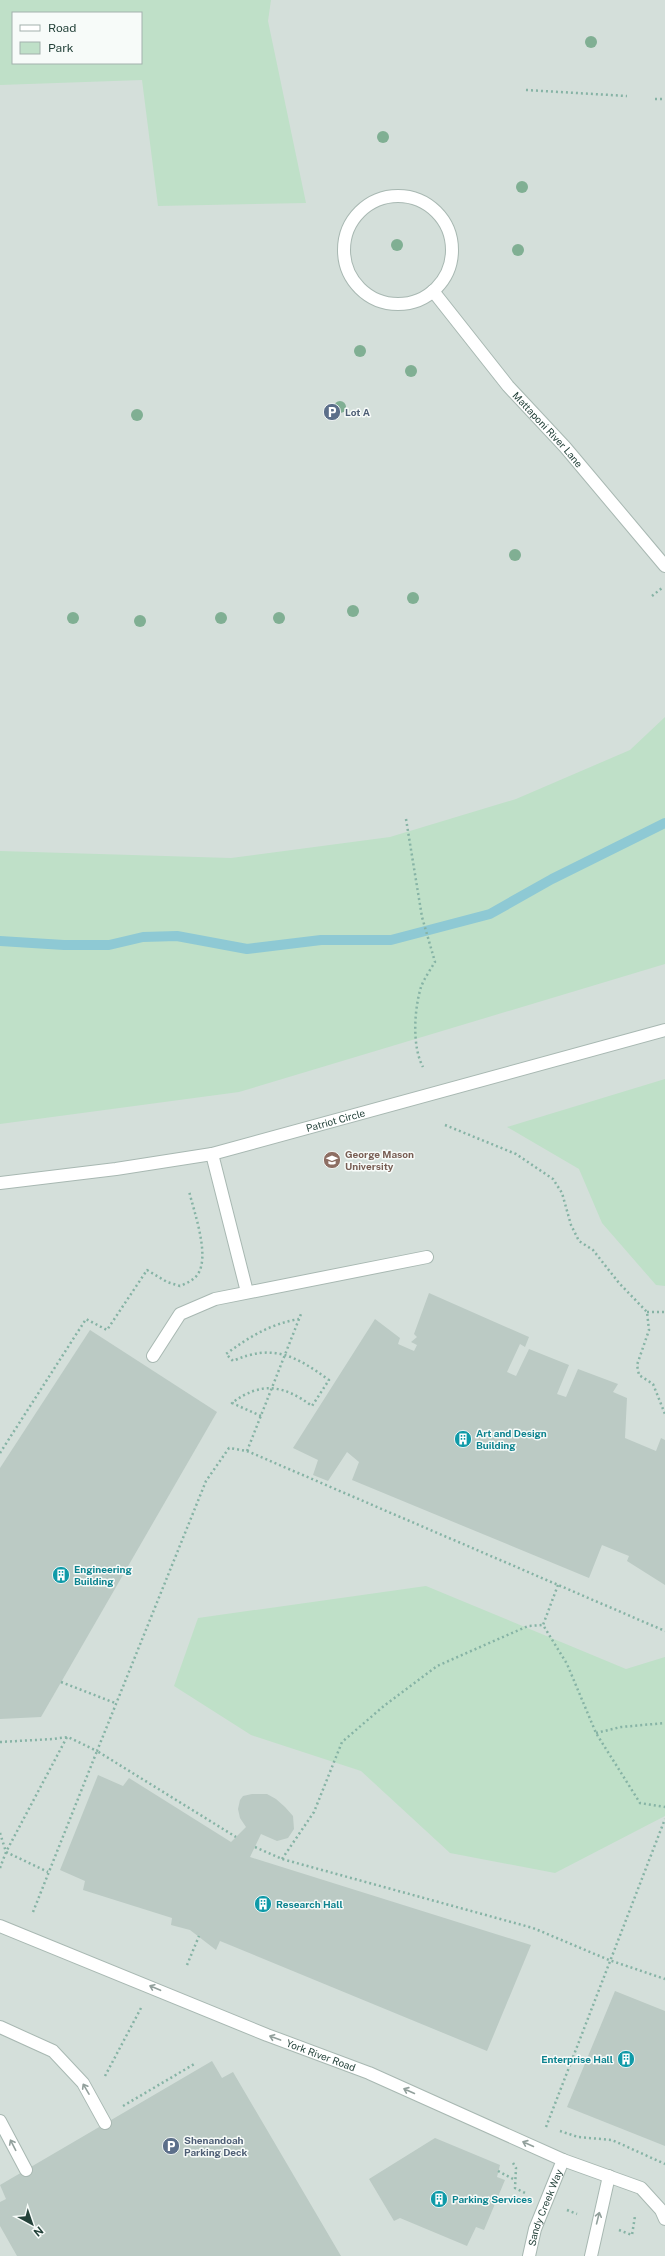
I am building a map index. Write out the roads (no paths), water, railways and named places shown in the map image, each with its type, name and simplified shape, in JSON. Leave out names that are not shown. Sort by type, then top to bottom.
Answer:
[{"type":"street","points":[[403,196],[423,202],[439,215],[450,234],[452,254],[446,274],[433,291],[414,301],[394,303],[373,298],[357,284],[347,266],[344,245],[350,225],[364,208],[382,198],[403,196]]},
{"type":"street","name":"Mattaponi River Lane","points":[[433,291],[508,386],[565,447],[665,566]]},
{"type":"street","name":"Patriot Circle","points":[[0,1183],[116,1169],[212,1154],[665,1030]]},
{"type":"street","points":[[212,1154],[247,1292]]},
{"type":"street","points":[[153,1356],[180,1314],[215,1299],[427,1257]]},
{"type":"street","name":"York River Road","points":[[0,1926],[267,2035],[369,2073],[563,2160],[641,2188],[661,2210],[665,2219]]},
{"type":"street","points":[[0,2027],[53,2051],[83,2083],[105,2123]]},
{"type":"street","points":[[0,2120],[26,2170]]},
{"type":"street","name":"Sandy Creek Way","points":[[529,2256],[536,2229],[563,2160]]},
{"type":"street","points":[[591,2256],[608,2176]]},
{"type":"waterway","points":[[0,941],[64,945],[109,945],[143,937],[177,936],[247,949],[321,940],[391,940],[490,914],[552,879],[665,823]]},
{"type":"place","name":"Lot A","points":[[332,412]]},
{"type":"place","name":"George Mason University","points":[[332,1160]]},
{"type":"place","name":"Art and Design Building","points":[[463,1439]]},
{"type":"place","name":"Engineering Building","points":[[61,1575]]},
{"type":"place","name":"Research Hall","points":[[263,1904]]},
{"type":"place","name":"Enterprise Hall","points":[[626,2059]]},
{"type":"place","name":"Shenandoah Parking Deck","points":[[171,2146]]},
{"type":"place","name":"Parking Services","points":[[439,2199]]}]
